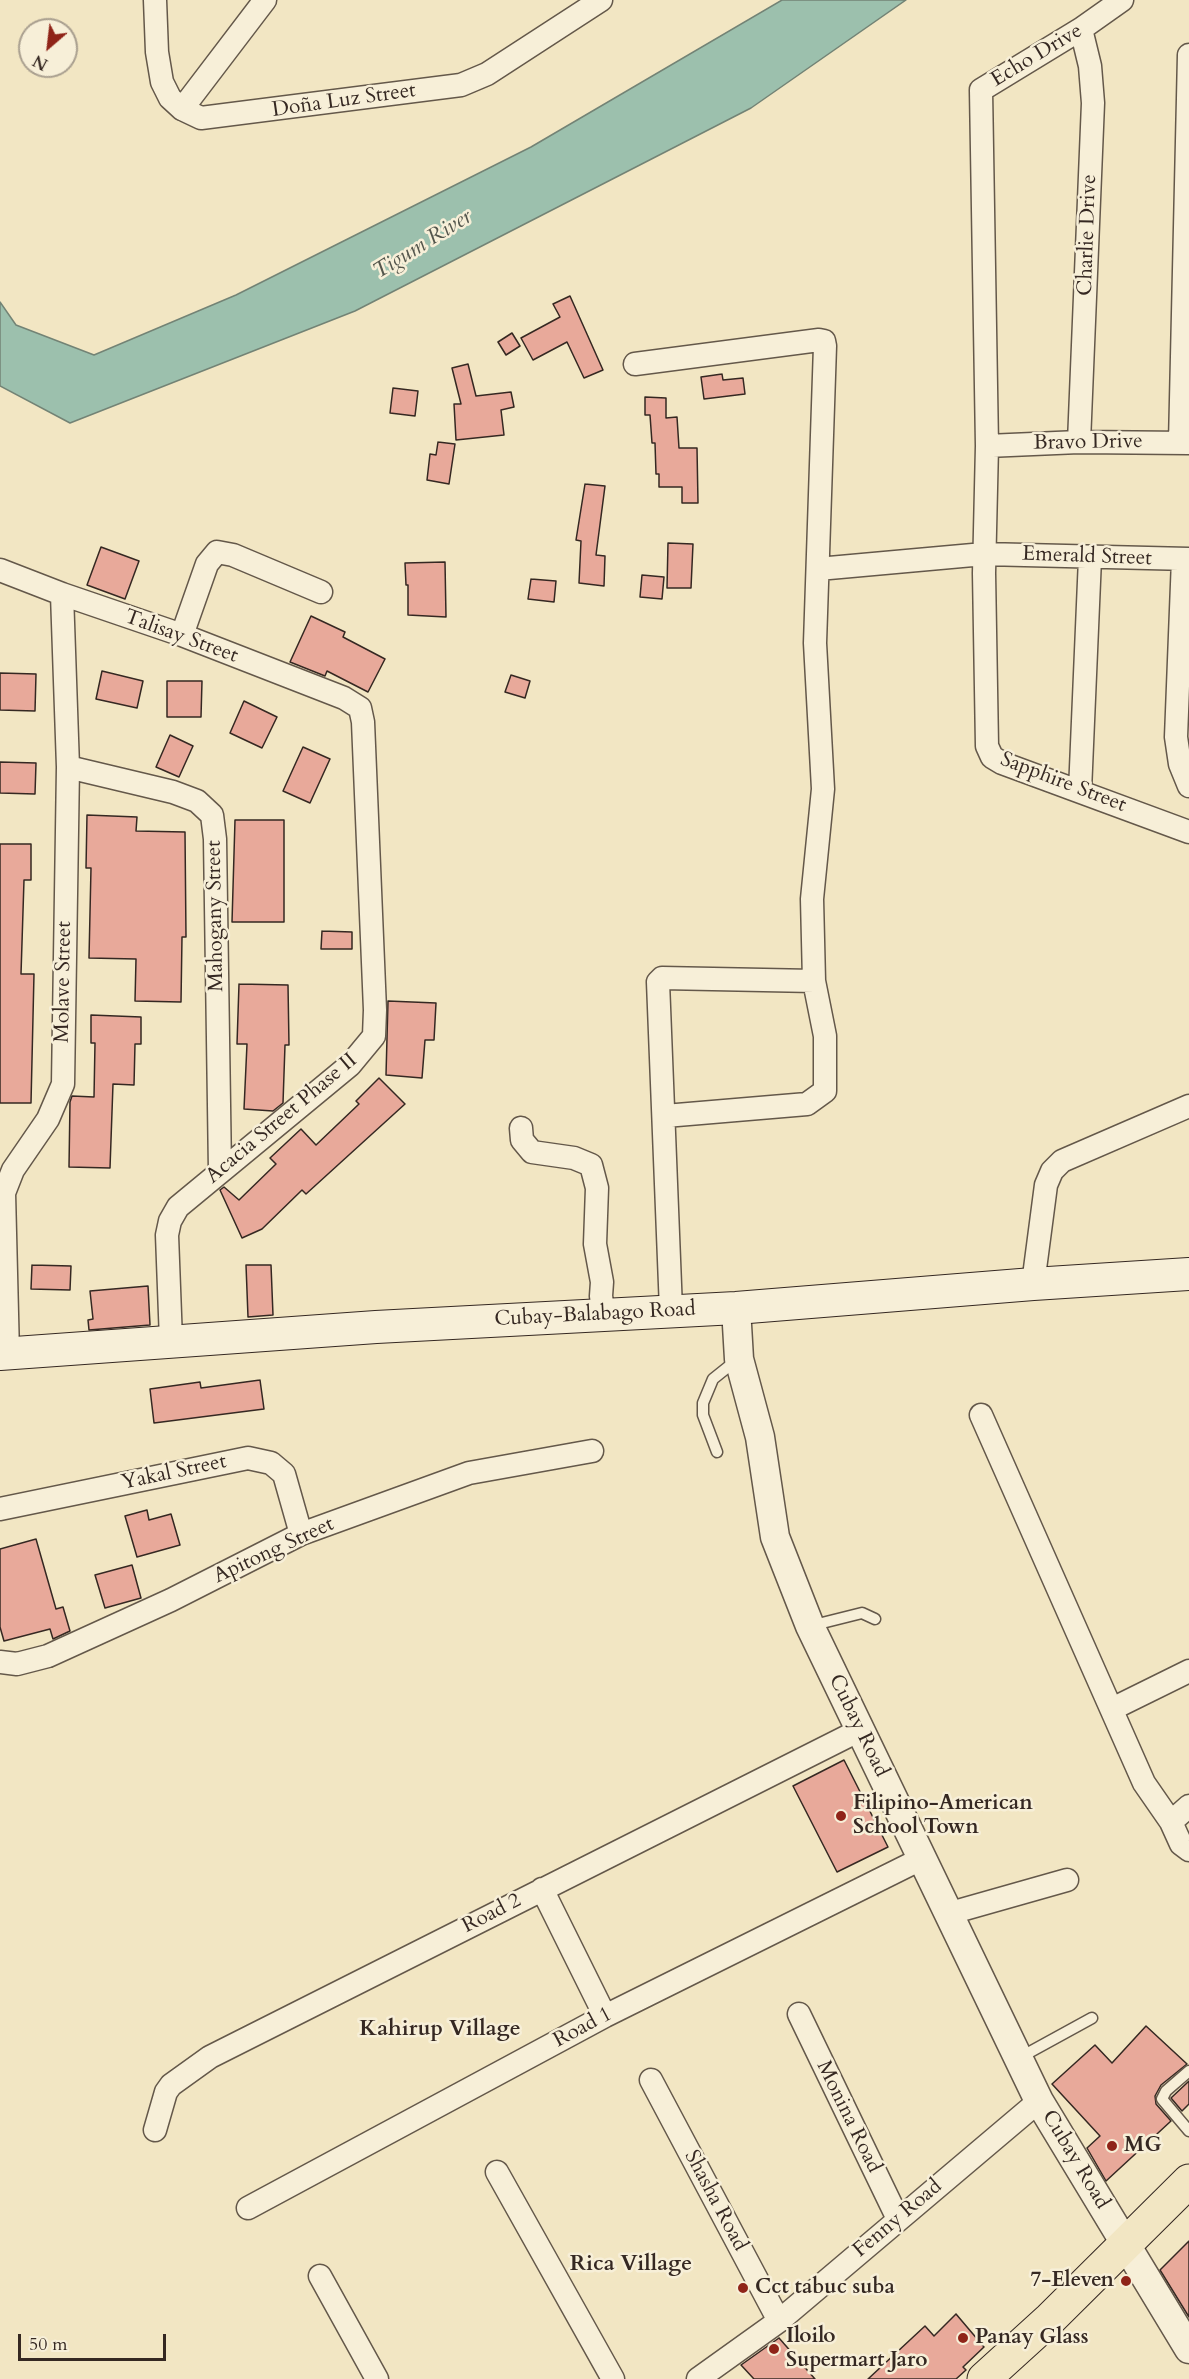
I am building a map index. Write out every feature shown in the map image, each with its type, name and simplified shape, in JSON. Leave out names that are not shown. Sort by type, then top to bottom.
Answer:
[{"type":"main road","name":"Cubay-Balabago Road","points":[[4,1354],[171,1341],[736,1308],[1189,1274]]},
{"type":"main road","points":[[984,2379],[1050,2319],[1189,2181]]},
{"type":"main road","points":[[1126,2244],[1189,2202]]},
{"type":"street","points":[[155,0],[157,52],[162,82],[170,98],[182,109],[265,0]]},
{"type":"street","name":"Doña Luz Street","points":[[182,109],[201,118],[217,118],[461,85],[487,74],[601,0]]},
{"type":"street","name":"Echo Drive","points":[[981,90],[1081,29],[1122,0]]},
{"type":"street","name":"Charlie Drive","points":[[1079,442],[1093,104],[1090,66],[1081,29]]},
{"type":"street","points":[[1184,443],[1189,55]]},
{"type":"street","name":"Sapphire Street","points":[[981,90],[987,446],[984,554],[987,746],[992,757],[1002,763],[1189,832]]},
{"type":"street","points":[[635,364],[824,341],[815,643],[823,789],[812,899],[814,981],[825,1036],[825,1091],[818,1098],[795,1106],[665,1116]]},
{"type":"street","name":"Bravo Drive","points":[[987,446],[1079,442],[1184,443]]},
{"type":"street","points":[[182,635],[207,564],[217,552],[233,555],[321,592]]},
{"type":"street","name":"Emerald Street","points":[[818,569],[984,554],[1186,559]]},
{"type":"street","points":[[1080,791],[1090,558]]},
{"type":"street","points":[[1186,559],[1176,737],[1180,764],[1189,786]]},
{"type":"street","name":"Talisay Street","points":[[0,570],[182,635],[344,698],[360,708]]},
{"type":"street","name":"Molave Street","points":[[4,1354],[4,1193],[13,1170],[48,1119],[63,1084],[68,767],[62,594]]},
{"type":"street","name":"Acacia Street Phase II","points":[[171,1341],[167,1235],[170,1221],[178,1207],[350,1065],[374,1036],[375,1010],[363,722],[360,708]]},
{"type":"street","name":"Mahogany Street","points":[[68,767],[173,792],[196,801],[212,815],[216,839],[220,1171]]},
{"type":"street","points":[[671,1310],[658,982],[662,978],[814,981]]},
{"type":"street","points":[[1033,1284],[1046,1185],[1052,1171],[1062,1161],[1189,1106]]},
{"type":"street","points":[[521,1128],[522,1140],[532,1152],[574,1158],[591,1165],[597,1188],[595,1244],[602,1282],[601,1296],[604,1316]]},
{"type":"street","name":"Cubay Road","points":[[736,1308],[739,1359],[760,1437],[775,1537],[810,1626],[947,1914],[1040,2101],[1189,2349]]},
{"type":"street","points":[[981,1415],[1144,1783],[1171,1822],[1181,1844],[1189,1850]]},
{"type":"street","name":"Apitong Street","points":[[0,1662],[17,1664],[48,1656],[171,1600],[301,1534],[469,1473],[592,1451]]},
{"type":"street","name":"Yakal Street","points":[[0,1509],[248,1458],[271,1463],[284,1474],[301,1534]]},
{"type":"street","points":[[1112,1709],[1189,1671]]},
{"type":"street","name":"Road 2","points":[[155,2130],[166,2092],[171,2085],[210,2057],[860,1730]]},
{"type":"street","points":[[1171,1822],[1189,1806]]},
{"type":"street","name":"Road 1","points":[[248,2208],[605,2016],[922,1858]]},
{"type":"street","points":[[947,1914],[1067,1880]]},
{"type":"street","points":[[542,1889],[605,2016]]},
{"type":"street","name":"Monina Road","points":[[799,2014],[898,2219]]},
{"type":"street","name":"Shasha Road","points":[[651,2080],[779,2322]]},
{"type":"street","name":"Fenny Road","points":[[698,2379],[779,2322],[1040,2101]]},
{"type":"street","points":[[497,2172],[613,2379]]},
{"type":"street","points":[[320,2276],[377,2379]]},
{"type":"lane","points":[[717,1452],[703,1415],[703,1403],[713,1379],[739,1359]]},
{"type":"lane","points":[[810,1626],[862,1613],[875,1619]]},
{"type":"lane","points":[[1019,2059],[1092,2018]]},
{"type":"lane","points":[[1189,2071],[1166,2091],[1162,2099],[1189,2131]]},
{"type":"water","name":"Tigum River","points":[[782,0],[906,0],[751,108],[355,311],[70,423],[0,386],[0,302],[16,325],[94,355],[236,295],[531,147]]},
{"type":"building","points":[[570,296],[603,370],[584,378],[567,342],[533,360],[521,338],[560,317],[553,304]]},
{"type":"building","points":[[512,333],[520,346],[506,355],[498,342]]},
{"type":"building","points":[[468,364],[476,396],[511,392],[514,407],[501,410],[504,435],[456,440],[454,404],[461,404],[452,368]]},
{"type":"building","points":[[722,374],[723,380],[743,378],[745,394],[704,399],[701,377]]},
{"type":"building","points":[[393,388],[418,391],[415,416],[390,413]]},
{"type":"building","points":[[645,397],[666,398],[666,418],[677,417],[679,448],[697,448],[698,503],[682,503],[682,487],[659,487],[659,474],[656,474],[655,443],[652,443],[650,415],[645,415]]},
{"type":"building","points":[[438,442],[455,444],[449,484],[427,480],[430,454],[436,455]]},
{"type":"building","points":[[585,484],[605,486],[596,555],[605,556],[604,586],[579,583],[581,541],[576,540]]},
{"type":"building","points":[[668,543],[693,544],[691,588],[667,588]]},
{"type":"building","points":[[101,547],[139,561],[125,599],[87,585]]},
{"type":"building","points":[[445,562],[446,617],[408,615],[405,563]]},
{"type":"building","points":[[642,575],[664,577],[662,599],[640,597]]},
{"type":"building","points":[[531,579],[556,581],[554,602],[528,599]]},
{"type":"building","points":[[311,616],[345,632],[343,637],[385,659],[368,692],[327,671],[325,676],[290,662]]},
{"type":"building","points":[[102,671],[143,681],[137,708],[96,699]]},
{"type":"building","points":[[0,673],[36,674],[35,711],[0,710]]},
{"type":"building","points":[[511,675],[530,681],[525,698],[505,692]]},
{"type":"building","points":[[167,681],[202,681],[201,717],[167,717]]},
{"type":"building","points":[[244,701],[277,717],[262,748],[230,733]]},
{"type":"building","points":[[170,735],[193,746],[179,777],[156,767]]},
{"type":"building","points":[[303,747],[330,759],[310,803],[283,791]]},
{"type":"building","points":[[0,762],[36,763],[35,794],[0,793]]},
{"type":"building","points":[[87,815],[137,817],[136,831],[185,832],[186,937],[182,937],[181,1002],[135,1001],[136,959],[89,958],[91,868],[86,868]]},
{"type":"building","points":[[235,820],[284,820],[284,922],[232,922]]},
{"type":"building","points":[[0,844],[31,844],[31,880],[24,880],[21,974],[34,974],[31,1103],[0,1103]]},
{"type":"building","points":[[322,931],[352,932],[352,949],[321,949]]},
{"type":"building","points":[[239,984],[288,985],[289,1045],[285,1045],[283,1103],[273,1111],[244,1109],[247,1044],[237,1044]]},
{"type":"building","points":[[388,1001],[436,1003],[434,1040],[425,1040],[422,1078],[386,1075]]},
{"type":"building","points":[[91,1015],[141,1017],[141,1044],[135,1044],[134,1085],[113,1084],[110,1168],[69,1167],[72,1096],[94,1097],[95,1043],[91,1043]]},
{"type":"building","points":[[379,1078],[405,1104],[306,1194],[302,1190],[262,1229],[242,1238],[220,1190],[224,1187],[239,1200],[276,1164],[270,1158],[301,1129],[316,1145],[359,1104],[356,1101]]},
{"type":"building","points":[[32,1265],[71,1266],[70,1290],[31,1289]]},
{"type":"building","points":[[246,1265],[271,1265],[273,1315],[248,1317]]},
{"type":"building","points":[[148,1286],[150,1325],[89,1330],[88,1320],[93,1319],[90,1291]]},
{"type":"building","points":[[260,1380],[264,1409],[154,1423],[150,1389],[200,1382],[201,1388]]},
{"type":"building","points":[[147,1510],[149,1520],[171,1514],[180,1545],[137,1557],[125,1516]]},
{"type":"building","points":[[36,1539],[56,1609],[63,1607],[70,1631],[53,1639],[50,1629],[4,1641],[0,1627],[0,1549]]},
{"type":"building","points":[[132,1565],[141,1598],[105,1608],[95,1575]]},
{"type":"building","name":"Filipino-American School Town","points":[[844,1760],[888,1847],[837,1872],[793,1786]]},
{"type":"building","points":[[1146,2026],[1187,2064],[1161,2085],[1155,2096],[1156,2104],[1171,2121],[1106,2181],[1087,2148],[1100,2136],[1052,2084],[1095,2045],[1112,2063]]},
{"type":"building","points":[[1189,2081],[1189,2104],[1182,2111],[1171,2098]]},
{"type":"building","points":[[1189,2241],[1189,2317],[1160,2270]]},
{"type":"building","points":[[956,2314],[984,2347],[963,2367],[966,2370],[956,2379],[868,2379],[925,2326],[934,2336]]},
{"type":"building","name":"Iloilo Supermart Jaro","points":[[779,2338],[815,2379],[754,2379],[741,2365]]},
{"type":"place","name":"Filipino-American School Town","points":[[841,1816]]},
{"type":"place","name":"MG","points":[[1112,2146]]},
{"type":"place","name":"7-Eleven","points":[[1126,2281]]},
{"type":"place","name":"Cct tabuc suba","points":[[743,2288]]},
{"type":"place","name":"Panay Glass","points":[[963,2338]]},
{"type":"place","name":"Iloilo Supermart Jaro","points":[[774,2349]]},
{"type":"district","name":"Kahirup Village","points":[[440,2030]]},
{"type":"district","name":"Rica Village","points":[[631,2265]]}]
